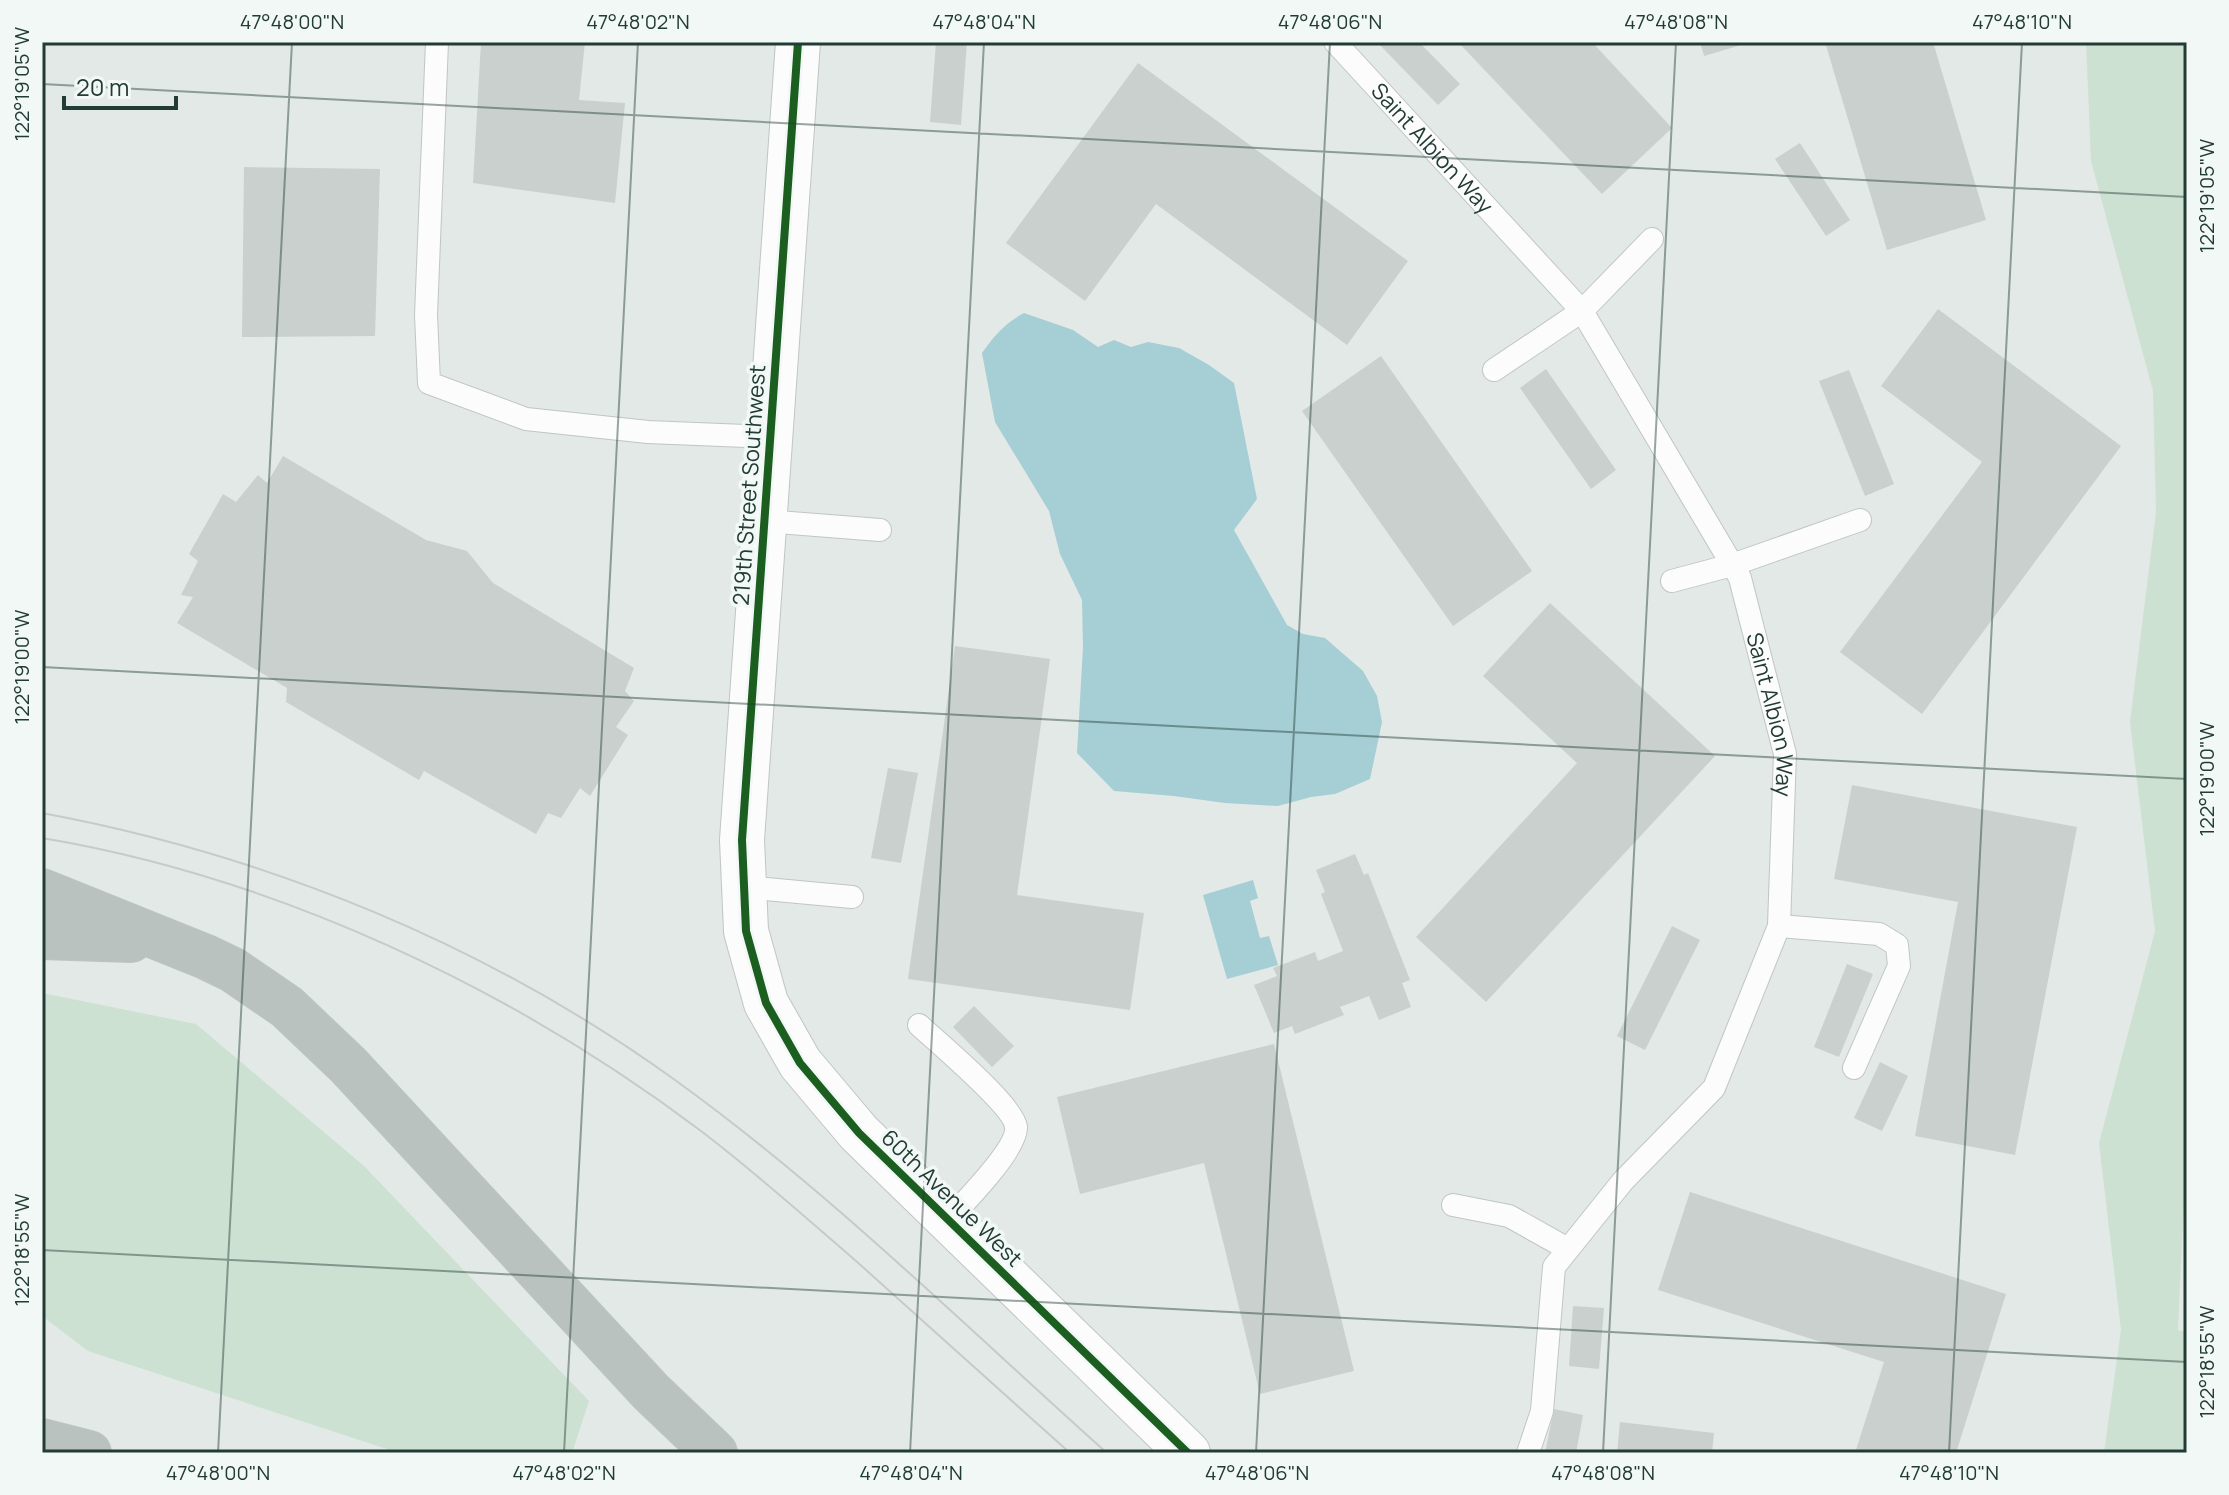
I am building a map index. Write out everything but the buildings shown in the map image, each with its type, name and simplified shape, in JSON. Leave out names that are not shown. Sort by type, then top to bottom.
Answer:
[{"type":"highway","points":[[42,891],[233,970],[287,1007],[348,1065],[651,1392],[715,1453]]},
{"type":"highway","points":[[42,937],[173,944]]},
{"type":"highway","points":[[42,1441],[89,1453]]},
{"type":"street","name":"219th Street Southwest","points":[[746,931],[742,840],[798,42]]},
{"type":"street","name":"60th Avenue West","points":[[746,931],[766,1003],[800,1063],[859,1133],[1188,1453]]},
{"type":"lane","points":[[437,42],[426,315],[429,383],[526,419],[648,432],[771,437]]},
{"type":"lane","name":"Saint Albion Way","points":[[1335,42],[1582,311],[1740,578],[1785,754],[1779,926],[1714,1088],[1623,1181],[1554,1267]]},
{"type":"lane","points":[[1494,370],[1582,311],[1652,239]]},
{"type":"lane","points":[[1672,581],[1732,565],[1860,520]]},
{"type":"lane","points":[[765,521],[880,530]]},
{"type":"lane","points":[[744,887],[852,897]]},
{"type":"lane","points":[[1779,926],[1879,934],[1897,945],[1899,966],[1854,1068]]},
{"type":"lane","points":[[919,1025],[987,1089],[1009,1112],[1016,1126],[1013,1140],[985,1181],[948,1220]]},
{"type":"lane","points":[[1453,1205],[1509,1216],[1568,1249]]},
{"type":"lane","points":[[1528,1453],[1542,1411],[1554,1267],[1542,1234]]},
{"type":"green space","points":[[2086,42],[2187,42],[2187,1134],[2178,1330],[2187,1332],[2187,1453],[2104,1453],[2121,1330],[2099,1143],[2155,931],[2130,722],[2156,512],[2153,391],[2091,161]]},
{"type":"green space","points":[[42,993],[196,1024],[364,1166],[589,1401],[572,1453],[399,1453],[88,1351],[42,1316]]},
{"type":"water","points":[[1024,313],[1073,330],[1098,347],[1114,340],[1131,347],[1148,342],[1179,348],[1234,383],[1257,499],[1234,530],[1287,625],[1303,634],[1325,638],[1363,671],[1377,696],[1382,722],[1370,779],[1335,794],[1278,806],[1225,803],[1114,791],[1077,753],[1083,647],[1082,600],[1060,554],[1049,511],[995,422],[982,353],[1000,330]]},
{"type":"water","points":[[1253,880],[1258,898],[1250,901],[1260,938],[1269,936],[1278,965],[1227,979],[1203,895]]},
{"type":"tram line","points":[[42,813],[210,853],[292,880],[452,947],[529,987],[603,1031],[675,1080],[788,1167],[1107,1453]]},
{"type":"tram line","points":[[42,838],[130,856],[217,880],[304,910],[472,986],[552,1031],[628,1079],[741,1162],[1070,1453]]},
{"type":"cycle path","points":[[798,42],[742,840],[746,931],[766,1003],[800,1063],[859,1133],[1188,1453]]}]
